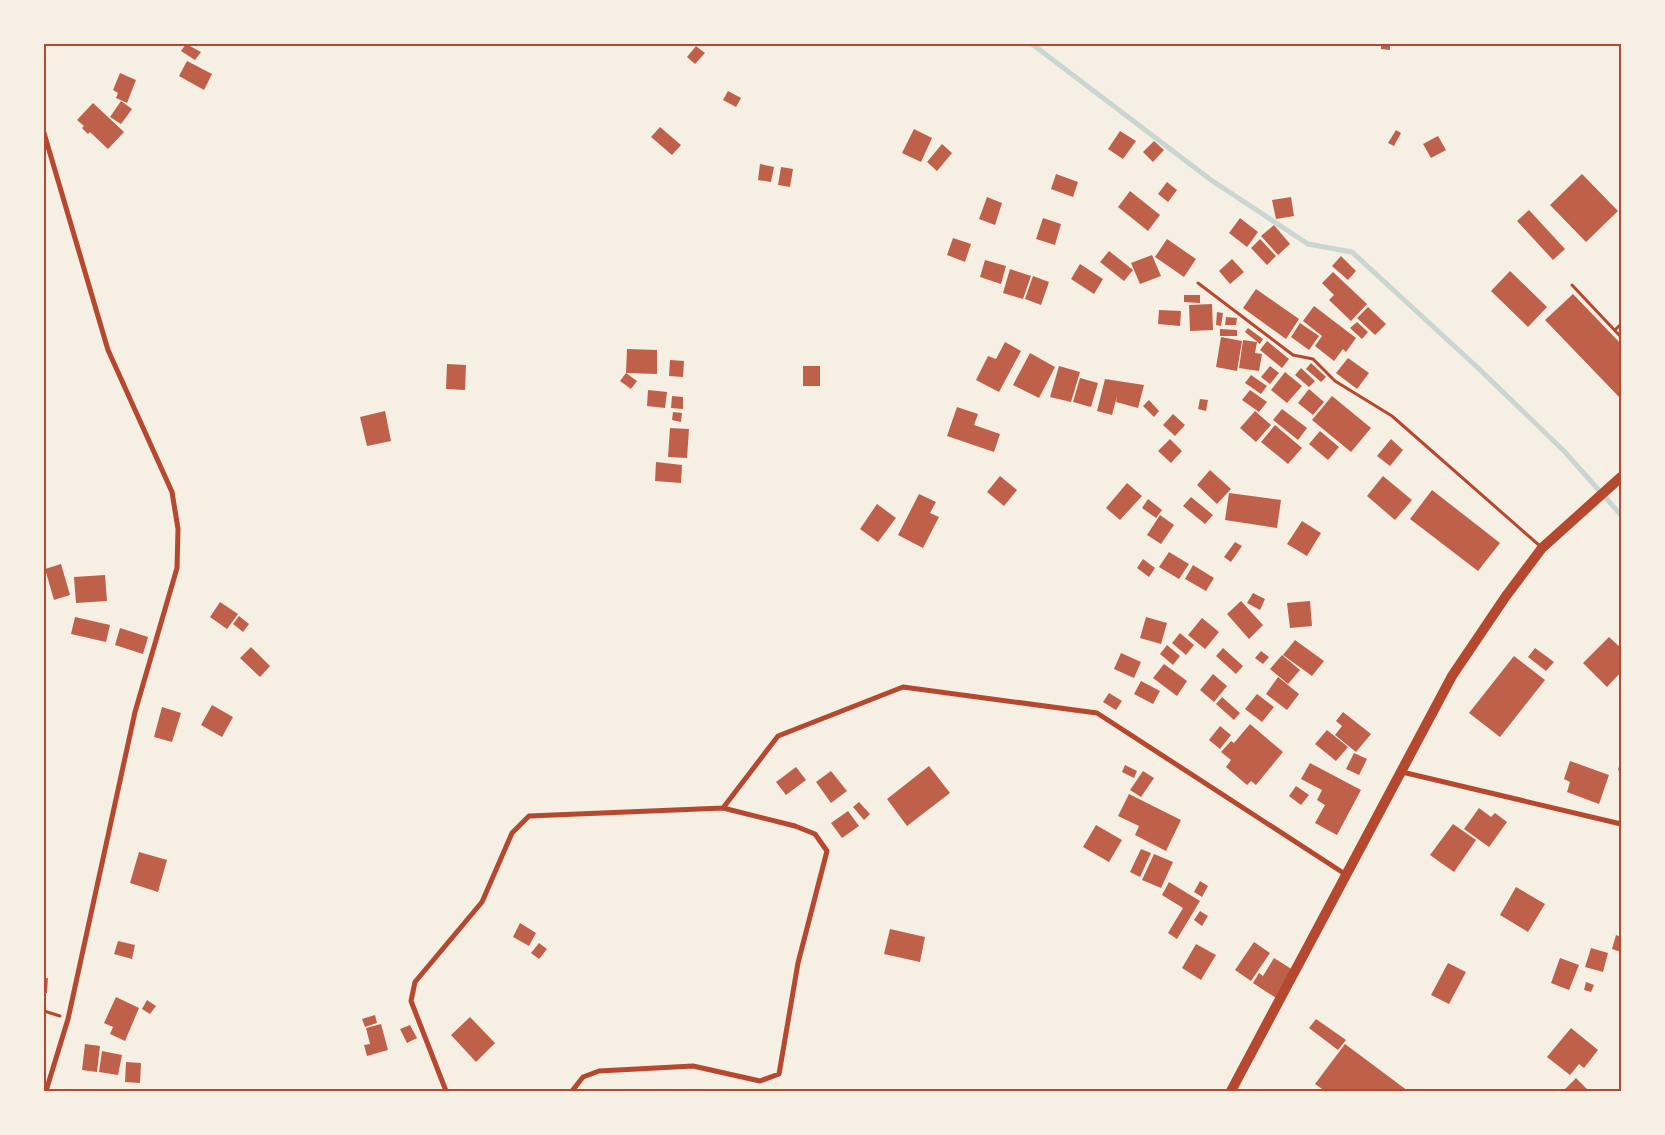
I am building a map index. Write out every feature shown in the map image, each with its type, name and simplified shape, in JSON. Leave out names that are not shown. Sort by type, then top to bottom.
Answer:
[{"type":"main road","points":[[1231,1091],[1452,676],[1506,596],[1542,548],[1618,480]]},
{"type":"street","points":[[44,133],[108,350],[172,492],[178,529],[177,568],[135,712],[68,1019],[46,1091]]},
{"type":"street","points":[[723,808],[778,736],[903,687],[1097,713],[1345,874]]},
{"type":"street","points":[[1402,772],[1621,824]]},
{"type":"street","points":[[446,1091],[411,1002],[415,982],[482,902],[512,833],[529,816],[723,808],[795,826],[815,834],[827,851],[798,963],[778,1074],[760,1081],[693,1066],[599,1071],[583,1077],[572,1091]]},
{"type":"lane","points":[[1198,283],[1293,354],[1313,359],[1335,381],[1392,416],[1542,548]]},
{"type":"lane","points":[[1572,285],[1621,337]]},
{"type":"lane","points":[[1615,330],[1621,324]]},
{"type":"path","points":[[44,1011],[68,1019]]},
{"type":"building","points":[[186,44],[201,52],[195,60],[181,51]]},
{"type":"building","points":[[1381,44],[1390,44],[1390,50],[1381,49]]},
{"type":"building","points":[[696,46],[705,53],[695,64],[687,57]]},
{"type":"building","points":[[187,61],[212,74],[204,90],[179,76]]},
{"type":"building","points":[[120,73],[136,80],[127,103],[116,98],[118,93],[113,90]]},
{"type":"building","points":[[728,91],[741,98],[736,107],[723,100]]},
{"type":"building","points":[[121,101],[132,109],[121,124],[110,117]]},
{"type":"building","points":[[93,103],[124,132],[108,149],[90,132],[88,134],[82,128],[84,126],[77,120]]},
{"type":"building","points":[[660,127],[681,145],[672,155],[651,137]]},
{"type":"building","points":[[914,129],[932,138],[921,162],[902,153]]},
{"type":"building","points":[[1396,130],[1401,133],[1394,146],[1388,143]]},
{"type":"building","points":[[1120,131],[1136,141],[1123,159],[1108,149]]},
{"type":"building","points":[[1438,136],[1446,150],[1431,158],[1423,144]]},
{"type":"building","points":[[1154,141],[1164,150],[1153,162],[1143,152]]},
{"type":"building","points":[[942,144],[952,153],[937,171],[927,162]]},
{"type":"building","points":[[760,164],[774,167],[771,182],[758,180]]},
{"type":"building","points":[[781,167],[793,169],[790,187],[778,185]]},
{"type":"building","points":[[1056,174],[1078,182],[1073,197],[1051,189]]},
{"type":"building","points":[[1582,174],[1618,211],[1586,242],[1550,205]]},
{"type":"building","points":[[1167,182],[1177,190],[1168,202],[1158,194]]},
{"type":"building","points":[[1130,191],[1160,215],[1148,231],[1118,207]]},
{"type":"building","points":[[987,197],[1002,203],[995,225],[979,219]]},
{"type":"building","points":[[1291,197],[1294,216],[1276,219],[1272,200]]},
{"type":"building","points":[[1529,210],[1565,249],[1553,260],[1517,221]]},
{"type":"building","points":[[1043,218],[1061,224],[1055,245],[1036,239]]},
{"type":"building","points":[[1240,218],[1258,232],[1247,247],[1229,233]]},
{"type":"building","points":[[1274,225],[1290,244],[1278,255],[1261,236]]},
{"type":"building","points":[[953,238],[971,244],[965,262],[947,255]]},
{"type":"building","points":[[1167,239],[1196,259],[1184,277],[1155,257]]},
{"type":"building","points":[[1260,239],[1276,256],[1267,265],[1251,248]]},
{"type":"building","points":[[1109,251],[1133,270],[1124,281],[1100,262]]},
{"type":"building","points":[[1152,255],[1161,276],[1140,284],[1131,263]]},
{"type":"building","points":[[1341,256],[1356,271],[1348,280],[1332,266]]},
{"type":"building","points":[[1232,259],[1244,272],[1230,284],[1219,271]]},
{"type":"building","points":[[985,260],[1006,266],[1001,284],[980,277]]},
{"type":"building","points":[[1080,264],[1103,279],[1094,294],[1071,279]]},
{"type":"building","points":[[1010,269],[1031,276],[1023,299],[1003,293]]},
{"type":"building","points":[[1510,271],[1547,307],[1528,327],[1491,291]]},
{"type":"building","points":[[1333,272],[1367,304],[1351,321],[1329,300],[1334,295],[1322,283]]},
{"type":"building","points":[[1033,276],[1049,282],[1041,305],[1025,299]]},
{"type":"building","points":[[1256,289],[1299,319],[1286,339],[1243,308]]},
{"type":"building","points":[[1573,294],[1621,344],[1621,399],[1545,320]]},
{"type":"building","points":[[1184,295],[1200,295],[1200,303],[1184,302]]},
{"type":"building","points":[[1212,304],[1213,330],[1190,331],[1189,305]]},
{"type":"building","points":[[1314,306],[1356,338],[1346,352],[1343,349],[1334,361],[1315,346],[1322,336],[1303,321]]},
{"type":"building","points":[[1368,307],[1386,324],[1375,335],[1357,318]]},
{"type":"building","points":[[1159,310],[1181,311],[1180,326],[1158,324]]},
{"type":"building","points":[[1217,312],[1223,313],[1221,326],[1216,325]]},
{"type":"building","points":[[1226,317],[1237,318],[1236,325],[1225,325]]},
{"type":"building","points":[[1357,322],[1368,332],[1362,339],[1350,328]]},
{"type":"building","points":[[1300,323],[1319,336],[1309,350],[1291,337]]},
{"type":"building","points":[[1248,328],[1263,339],[1260,344],[1245,332]]},
{"type":"building","points":[[1220,329],[1237,330],[1237,336],[1220,336]]},
{"type":"building","points":[[1221,337],[1242,341],[1237,371],[1216,367]]},
{"type":"building","points":[[1243,340],[1257,342],[1255,353],[1262,354],[1259,371],[1239,368]]},
{"type":"building","points":[[1267,341],[1289,359],[1282,368],[1260,350]]},
{"type":"building","points":[[1005,342],[1021,351],[999,392],[976,380],[988,356],[996,359]]},
{"type":"building","points":[[627,349],[657,350],[657,374],[626,373]]},
{"type":"building","points":[[1030,353],[1055,367],[1039,398],[1013,385]]},
{"type":"building","points":[[1348,358],[1369,373],[1357,389],[1336,373]]},
{"type":"building","points":[[670,360],[684,361],[683,377],[669,376]]},
{"type":"building","points":[[1311,363],[1326,377],[1321,382],[1306,369]]},
{"type":"building","points":[[447,364],[466,365],[465,390],[446,389]]},
{"type":"building","points":[[803,366],[820,366],[820,386],[803,386]]},
{"type":"building","points":[[1059,366],[1080,372],[1071,402],[1050,397]]},
{"type":"building","points":[[1270,366],[1279,373],[1270,384],[1261,377]]},
{"type":"building","points":[[1301,368],[1315,381],[1309,387],[1295,375]]},
{"type":"building","points":[[1285,372],[1302,386],[1287,403],[1271,390]]},
{"type":"building","points":[[626,373],[637,381],[631,389],[620,381]]},
{"type":"building","points":[[1251,375],[1267,386],[1261,394],[1245,383]]},
{"type":"building","points":[[1080,378],[1098,383],[1091,407],[1073,402]]},
{"type":"building","points":[[1105,379],[1144,385],[1138,408],[1116,402],[1117,396],[1112,415],[1097,411]]},
{"type":"building","points":[[1309,389],[1324,402],[1313,415],[1298,403]]},
{"type":"building","points":[[648,390],[667,392],[665,408],[647,406]]},
{"type":"building","points":[[1250,390],[1267,402],[1259,412],[1242,400]]},
{"type":"building","points":[[672,396],[683,397],[683,409],[671,408]]},
{"type":"building","points":[[1332,396],[1371,428],[1351,452],[1312,420]]},
{"type":"building","points":[[1200,399],[1208,400],[1206,411],[1198,409]]},
{"type":"building","points":[[1149,400],[1159,411],[1154,417],[1143,406]]},
{"type":"building","points":[[957,407],[978,414],[974,425],[1000,434],[994,452],[947,436]]},
{"type":"building","points":[[1282,409],[1307,428],[1298,440],[1273,420]]},
{"type":"building","points":[[385,411],[391,441],[367,446],[360,417]]},
{"type":"building","points":[[1255,411],[1271,425],[1256,442],[1240,428]]},
{"type":"building","points":[[673,412],[682,413],[681,422],[672,420]]},
{"type":"building","points":[[1173,414],[1185,425],[1175,436],[1163,425]]},
{"type":"building","points":[[1275,425],[1302,448],[1288,464],[1261,442]]},
{"type":"building","points":[[670,428],[689,429],[687,458],[668,457]]},
{"type":"building","points":[[1320,431],[1339,447],[1328,460],[1309,444]]},
{"type":"building","points":[[1170,439],[1182,451],[1171,463],[1158,451]]},
{"type":"building","points":[[1391,439],[1403,450],[1390,466],[1377,456]]},
{"type":"building","points":[[656,462],[682,465],[681,483],[655,481]]},
{"type":"building","points":[[1210,470],[1231,489],[1217,504],[1197,485]]},
{"type":"building","points":[[1000,476],[1017,490],[1004,506],[987,492]]},
{"type":"building","points":[[1383,476],[1412,500],[1395,520],[1367,496]]},
{"type":"building","points":[[1127,483],[1142,496],[1120,520],[1106,508]]},
{"type":"building","points":[[1432,490],[1500,543],[1478,571],[1410,519]]},
{"type":"building","points":[[1229,493],[1281,500],[1277,528],[1225,520]]},
{"type":"building","points":[[919,494],[936,502],[930,513],[939,517],[923,548],[898,535]]},
{"type":"building","points":[[1191,497],[1213,515],[1205,524],[1183,506]]},
{"type":"building","points":[[1148,499],[1162,510],[1156,518],[1142,508]]},
{"type":"building","points":[[877,504],[896,518],[878,542],[860,529]]},
{"type":"building","points":[[1160,515],[1174,525],[1161,544],[1147,535]]},
{"type":"building","points":[[1302,521],[1321,533],[1307,556],[1287,544]]},
{"type":"building","points":[[1235,542],[1242,546],[1231,562],[1224,557]]},
{"type":"building","points":[[1169,552],[1189,564],[1179,579],[1159,567]]},
{"type":"building","points":[[1143,559],[1155,568],[1149,577],[1137,568]]},
{"type":"building","points":[[61,564],[70,595],[54,600],[45,569]]},
{"type":"building","points":[[1193,565],[1214,578],[1206,591],[1185,579]]},
{"type":"building","points":[[105,575],[107,601],[76,603],[74,577]]},
{"type":"building","points":[[1253,593],[1265,599],[1260,610],[1247,603]]},
{"type":"building","points":[[1241,601],[1263,625],[1249,639],[1227,614]]},
{"type":"building","points":[[1310,601],[1312,626],[1290,628],[1287,603]]},
{"type":"building","points":[[220,602],[238,614],[227,629],[210,617]]},
{"type":"building","points":[[239,616],[249,624],[243,632],[233,624]]},
{"type":"building","points":[[75,617],[110,625],[106,642],[71,634]]},
{"type":"building","points":[[1146,617],[1167,623],[1161,644],[1140,638]]},
{"type":"building","points":[[1202,618],[1219,632],[1205,649],[1188,635]]},
{"type":"building","points":[[120,628],[148,637],[143,654],[115,645]]},
{"type":"building","points":[[1180,633],[1194,645],[1186,655],[1172,643]]},
{"type":"building","points":[[1609,637],[1621,648],[1621,672],[1607,687],[1583,663]]},
{"type":"building","points":[[1295,640],[1324,661],[1312,676],[1283,655]]},
{"type":"building","points":[[1167,645],[1180,656],[1173,665],[1160,654]]},
{"type":"building","points":[[251,647],[270,666],[260,677],[240,658]]},
{"type":"building","points":[[1223,648],[1243,666],[1236,674],[1216,656]]},
{"type":"building","points":[[1535,648],[1554,662],[1546,671],[1528,657]]},
{"type":"building","points":[[1261,651],[1269,657],[1263,664],[1255,658]]},
{"type":"building","points":[[1121,653],[1141,662],[1134,678],[1114,669]]},
{"type":"building","points":[[1282,655],[1300,670],[1288,684],[1270,669]]},
{"type":"building","points":[[1514,656],[1545,680],[1500,737],[1469,713]]},
{"type":"building","points":[[1164,664],[1187,681],[1177,696],[1153,678]]},
{"type":"building","points":[[1213,674],[1227,686],[1214,702],[1200,690]]},
{"type":"building","points":[[1278,677],[1299,694],[1287,710],[1266,694]]},
{"type":"building","points":[[1141,681],[1160,691],[1153,704],[1134,694]]},
{"type":"building","points":[[1109,693],[1122,701],[1116,710],[1103,702]]},
{"type":"building","points":[[1257,694],[1274,707],[1262,722],[1245,709]]},
{"type":"building","points":[[1222,697],[1240,713],[1234,720],[1216,704]]},
{"type":"building","points":[[212,705],[233,717],[222,737],[201,725]]},
{"type":"building","points":[[162,707],[181,713],[172,742],[154,737]]},
{"type":"building","points":[[1343,712],[1371,734],[1356,752],[1335,735],[1342,726],[1336,721]]},
{"type":"building","points":[[1250,724],[1283,752],[1256,785],[1251,781],[1247,785],[1226,767],[1231,760],[1221,752],[1231,741],[1234,743]]},
{"type":"building","points":[[1220,726],[1231,735],[1220,749],[1209,740]]},
{"type":"building","points":[[1327,730],[1348,747],[1336,761],[1315,744]]},
{"type":"building","points":[[1354,753],[1367,759],[1359,775],[1346,769]]},
{"type":"building","points":[[1621,759],[1621,771],[1618,770]]},
{"type":"building","points":[[1570,761],[1609,775],[1599,804],[1567,792],[1570,782],[1564,779]]},
{"type":"building","points":[[1310,763],[1361,790],[1337,835],[1315,823],[1325,805],[1317,800],[1322,790],[1301,779]]},
{"type":"building","points":[[1125,765],[1137,771],[1134,778],[1122,772]]},
{"type":"building","points":[[929,766],[950,793],[907,826],[887,799]]},
{"type":"building","points":[[796,767],[806,780],[786,795],[776,782]]},
{"type":"building","points":[[831,771],[847,791],[831,803],[816,782]]},
{"type":"building","points":[[1143,771],[1154,778],[1141,797],[1130,790]]},
{"type":"building","points":[[1296,786],[1309,795],[1301,805],[1289,796]]},
{"type":"building","points":[[1129,794],[1181,820],[1166,851],[1135,835],[1139,826],[1118,816]]},
{"type":"building","points":[[859,802],[870,814],[864,820],[853,807]]},
{"type":"building","points":[[1479,808],[1491,817],[1495,813],[1507,822],[1489,847],[1464,829]]},
{"type":"building","points":[[848,811],[859,826],[842,838],[831,823]]},
{"type":"building","points":[[1453,824],[1476,840],[1454,872],[1430,855]]},
{"type":"building","points":[[1096,825],[1122,840],[1109,862],[1083,847]]},
{"type":"building","points":[[1141,849],[1151,853],[1140,877],[1130,872]]},
{"type":"building","points":[[139,852],[167,860],[158,892],[130,883]]},
{"type":"building","points":[[1154,854],[1173,862],[1161,888],[1142,880]]},
{"type":"building","points":[[1200,881],[1208,886],[1202,897],[1194,892]]},
{"type":"building","points":[[1169,882],[1200,901],[1177,939],[1168,933],[1183,908],[1162,895]]},
{"type":"building","points":[[1516,887],[1545,904],[1528,932],[1500,915]]},
{"type":"building","points":[[1200,911],[1208,916],[1202,926],[1194,920]]},
{"type":"building","points":[[520,923],[536,933],[529,946],[513,937]]},
{"type":"building","points":[[890,929],[925,937],[920,962],[884,954]]},
{"type":"building","points":[[1616,935],[1621,937],[1621,952],[1612,949]]},
{"type":"building","points":[[118,941],[135,945],[132,959],[114,954]]},
{"type":"building","points":[[1254,942],[1270,953],[1251,981],[1235,970]]},
{"type":"building","points":[[539,943],[547,949],[539,959],[531,953]]},
{"type":"building","points":[[1196,944],[1216,955],[1201,980],[1182,968]]},
{"type":"building","points":[[1591,948],[1608,953],[1603,972],[1585,967]]},
{"type":"building","points":[[1274,958],[1293,970],[1276,998],[1253,983],[1259,973],[1263,976]]},
{"type":"building","points":[[1560,958],[1579,965],[1569,990],[1551,983]]},
{"type":"building","points":[[1448,963],[1466,972],[1449,1004],[1431,995]]},
{"type":"building","points":[[44,978],[48,978],[47,993],[44,993]]},
{"type":"building","points":[[1586,982],[1594,985],[1591,992],[1584,990]]},
{"type":"building","points":[[116,997],[139,1008],[125,1041],[110,1034],[113,1027],[104,1023]]},
{"type":"building","points":[[147,1000],[156,1006],[150,1014],[142,1009]]},
{"type":"building","points":[[375,1015],[377,1023],[365,1027],[362,1019]]},
{"type":"building","points":[[470,1017],[495,1043],[476,1062],[451,1035]]},
{"type":"building","points":[[1316,1019],[1346,1040],[1338,1050],[1309,1028]]},
{"type":"building","points":[[381,1024],[388,1050],[367,1056],[364,1045],[370,1044],[366,1028]]},
{"type":"building","points":[[410,1025],[417,1038],[407,1043],[400,1029]]},
{"type":"building","points":[[1571,1028],[1598,1050],[1584,1068],[1579,1064],[1570,1075],[1547,1057]]},
{"type":"building","points":[[85,1044],[100,1046],[97,1072],[82,1070]]},
{"type":"building","points":[[1345,1044],[1408,1091],[1325,1091],[1315,1084]]},
{"type":"building","points":[[102,1051],[122,1055],[118,1075],[99,1072]]},
{"type":"building","points":[[126,1062],[141,1063],[140,1083],[125,1082]]},
{"type":"building","points":[[1576,1078],[1587,1089],[1585,1091],[1563,1091]]},
{"type":"waterway","points":[[1032,44],[1211,180],[1308,244],[1352,252],[1477,367],[1564,451],[1621,515]]}]
